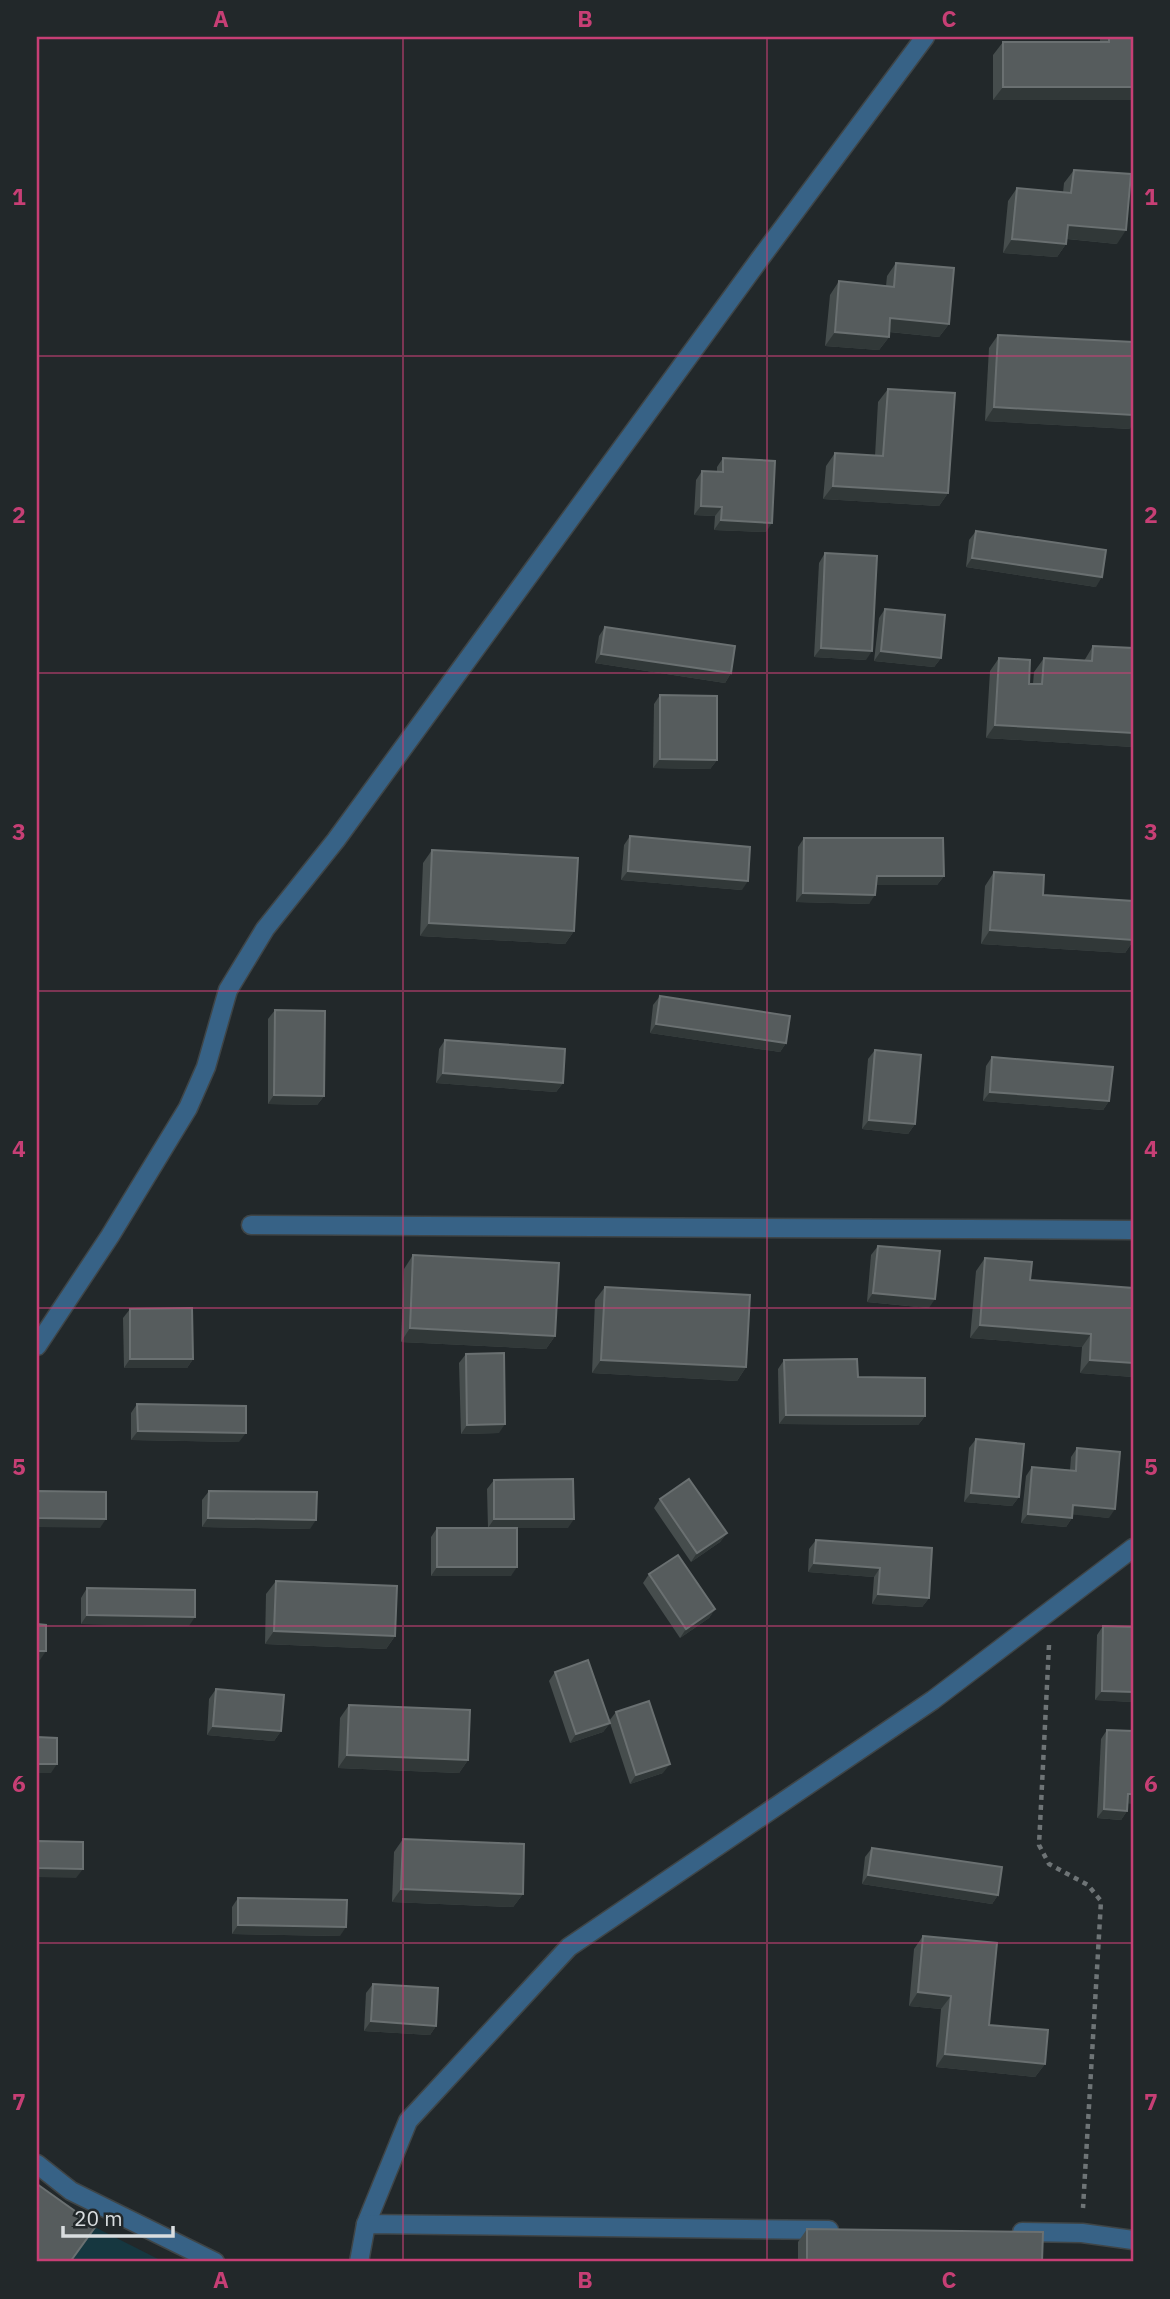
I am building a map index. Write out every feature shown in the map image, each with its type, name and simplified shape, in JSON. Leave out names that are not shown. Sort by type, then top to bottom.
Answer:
[{"type":"street","points":[[37,1346],[110,1236],[188,1108],[206,1067],[228,990],[265,929],[336,840],[759,260],[926,37]]},
{"type":"street","points":[[251,1225],[1133,1230]]},
{"type":"street","points":[[359,2262],[366,2224],[408,2121],[569,1947],[933,1700],[1133,1548]]},
{"type":"street","points":[[37,2164],[71,2191],[215,2262]]},
{"type":"street","points":[[366,2224],[848,2230]]},
{"type":"street","points":[[999,2232],[1082,2233],[1133,2240]]},
{"type":"path","points":[[1051,1610],[1040,1845],[1049,1864],[1088,1885],[1101,1901],[1082,2233]]},
{"type":"shaded area","points":[[37,2194],[55,2207],[164,2262],[37,2262]]},
{"type":"building","points":[[1109,37],[1133,37],[1133,87],[1003,87],[1003,42],[1109,42]]},
{"type":"building","points":[[1074,170],[1131,174],[1126,230],[1068,225],[1066,244],[1012,239],[1017,188],[1071,193]]},
{"type":"building","points":[[896,263],[954,268],[949,324],[890,318],[889,337],[835,332],[839,281],[894,287]]},
{"type":"building","points":[[998,335],[1133,342],[1133,415],[994,407]]},
{"type":"building","points":[[888,389],[955,393],[948,493],[833,486],[835,453],[883,456]]},
{"type":"building","points":[[723,458],[775,461],[772,523],[721,520],[722,507],[701,506],[702,471],[723,472]]},
{"type":"building","points":[[976,531],[1106,550],[1102,577],[972,558]]},
{"type":"building","points":[[825,553],[877,556],[872,651],[821,648]]},
{"type":"building","points":[[885,609],[945,615],[941,658],[881,651]]},
{"type":"building","points":[[605,627],[735,646],[731,673],[601,654]]},
{"type":"building","points":[[1093,646],[1133,648],[1133,733],[995,725],[999,658],[1030,660],[1029,684],[1042,684],[1044,658],[1092,661]]},
{"type":"building","points":[[660,695],[717,696],[717,760],[660,759]]},
{"type":"building","points":[[630,836],[750,847],[748,881],[628,871]]},
{"type":"building","points":[[804,838],[943,838],[944,876],[877,876],[875,895],[803,893]]},
{"type":"building","points":[[432,850],[578,858],[574,931],[429,923]]},
{"type":"building","points":[[994,872],[1044,875],[1043,895],[1133,901],[1133,940],[990,930]]},
{"type":"building","points":[[660,996],[790,1016],[786,1043],[656,1024]]},
{"type":"building","points":[[275,1010],[325,1011],[324,1096],[274,1095]]},
{"type":"building","points":[[445,1040],[565,1049],[563,1083],[443,1073]]},
{"type":"building","points":[[875,1050],[921,1055],[915,1124],[869,1120]]},
{"type":"building","points":[[992,1057],[1113,1067],[1109,1101],[990,1092]]},
{"type":"building","points":[[878,1246],[940,1251],[935,1299],[873,1293]]},
{"type":"building","points":[[413,1255],[559,1263],[555,1336],[410,1328]]},
{"type":"building","points":[[985,1258],[1032,1262],[1030,1280],[1133,1288],[1133,1363],[1090,1360],[1091,1334],[980,1325]]},
{"type":"building","points":[[605,1287],[750,1295],[746,1367],[601,1360]]},
{"type":"building","points":[[192,1308],[193,1359],[130,1359],[130,1309]]},
{"type":"building","points":[[504,1353],[505,1424],[467,1425],[466,1354]]},
{"type":"building","points":[[857,1359],[858,1377],[925,1378],[925,1416],[786,1415],[784,1360]]},
{"type":"building","points":[[137,1404],[246,1406],[246,1433],[138,1431]]},
{"type":"building","points":[[976,1439],[1024,1444],[1019,1497],[971,1493]]},
{"type":"building","points":[[1077,1448],[1120,1452],[1115,1509],[1073,1505],[1072,1518],[1028,1514],[1032,1467],[1076,1471]]},
{"type":"building","points":[[573,1479],[574,1519],[494,1519],[494,1480]]},
{"type":"building","points":[[689,1479],[727,1533],[697,1553],[660,1499]]},
{"type":"building","points":[[37,1491],[106,1492],[106,1519],[37,1518]]},
{"type":"building","points":[[209,1491],[317,1492],[316,1520],[208,1518]]},
{"type":"building","points":[[437,1528],[517,1528],[517,1567],[437,1567]]},
{"type":"building","points":[[816,1540],[932,1548],[929,1598],[878,1594],[880,1568],[814,1563]]},
{"type":"building","points":[[678,1555],[715,1609],[686,1629],[649,1574]]},
{"type":"building","points":[[276,1581],[397,1586],[395,1636],[274,1631]]},
{"type":"building","points":[[87,1588],[195,1590],[195,1617],[87,1615]]},
{"type":"building","points":[[37,1624],[46,1625],[46,1651],[37,1651]]},
{"type":"building","points":[[1103,1626],[1133,1627],[1133,1692],[1102,1691]]},
{"type":"building","points":[[588,1660],[610,1723],[576,1734],[555,1672]]},
{"type":"building","points":[[216,1689],[284,1695],[281,1731],[213,1726]]},
{"type":"building","points":[[649,1701],[670,1764],[636,1775],[616,1712]]},
{"type":"building","points":[[349,1705],[470,1710],[468,1760],[347,1755]]},
{"type":"building","points":[[1107,1730],[1133,1731],[1133,1794],[1128,1794],[1127,1811],[1104,1809]]},
{"type":"building","points":[[37,1737],[57,1738],[57,1764],[37,1764]]},
{"type":"building","points":[[403,1839],[524,1844],[523,1894],[401,1889]]},
{"type":"building","points":[[37,1841],[83,1842],[83,1869],[37,1868]]},
{"type":"building","points":[[872,1848],[1002,1867],[998,1895],[868,1875]]},
{"type":"building","points":[[238,1898],[347,1900],[346,1927],[238,1925]]},
{"type":"building","points":[[923,1936],[997,1943],[989,2025],[1048,2030],[1045,2064],[945,2054],[951,1996],[918,1992]]},
{"type":"building","points":[[373,1984],[438,1988],[436,2026],[371,2021]]},
{"type":"building","points":[[37,2184],[96,2226],[70,2262],[37,2262]]},
{"type":"building","points":[[807,2229],[1043,2232],[1042,2262],[807,2262]]}]
